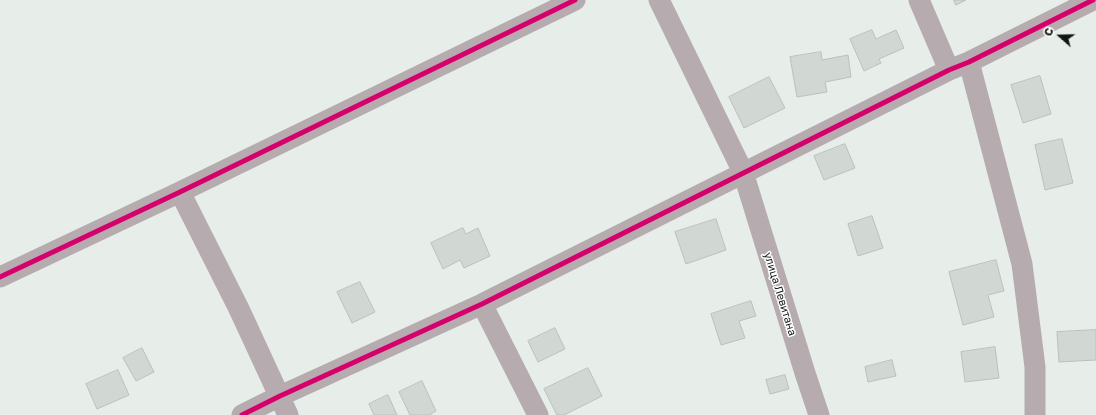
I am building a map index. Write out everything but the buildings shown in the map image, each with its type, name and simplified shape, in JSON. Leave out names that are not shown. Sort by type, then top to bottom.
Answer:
[{"type":"street","points":[[0,277],[180,192],[575,0]]},
{"type":"street","name":"улица Левитана","points":[[659,0],[743,172],[819,415]]},
{"type":"street","points":[[918,0],[949,70]]},
{"type":"street","points":[[242,415],[280,396],[482,304],[743,172],[1093,0]]},
{"type":"street","points":[[969,62],[1022,264],[1035,367],[1035,415]]},
{"type":"street","points":[[180,192],[239,309],[288,415]]},
{"type":"street","points":[[482,304],[538,415]]},
{"type":"cycle path","points":[[0,277],[180,192],[575,0]]},
{"type":"cycle path","points":[[242,415],[280,396],[482,304],[949,70],[969,62],[1093,0]]}]
